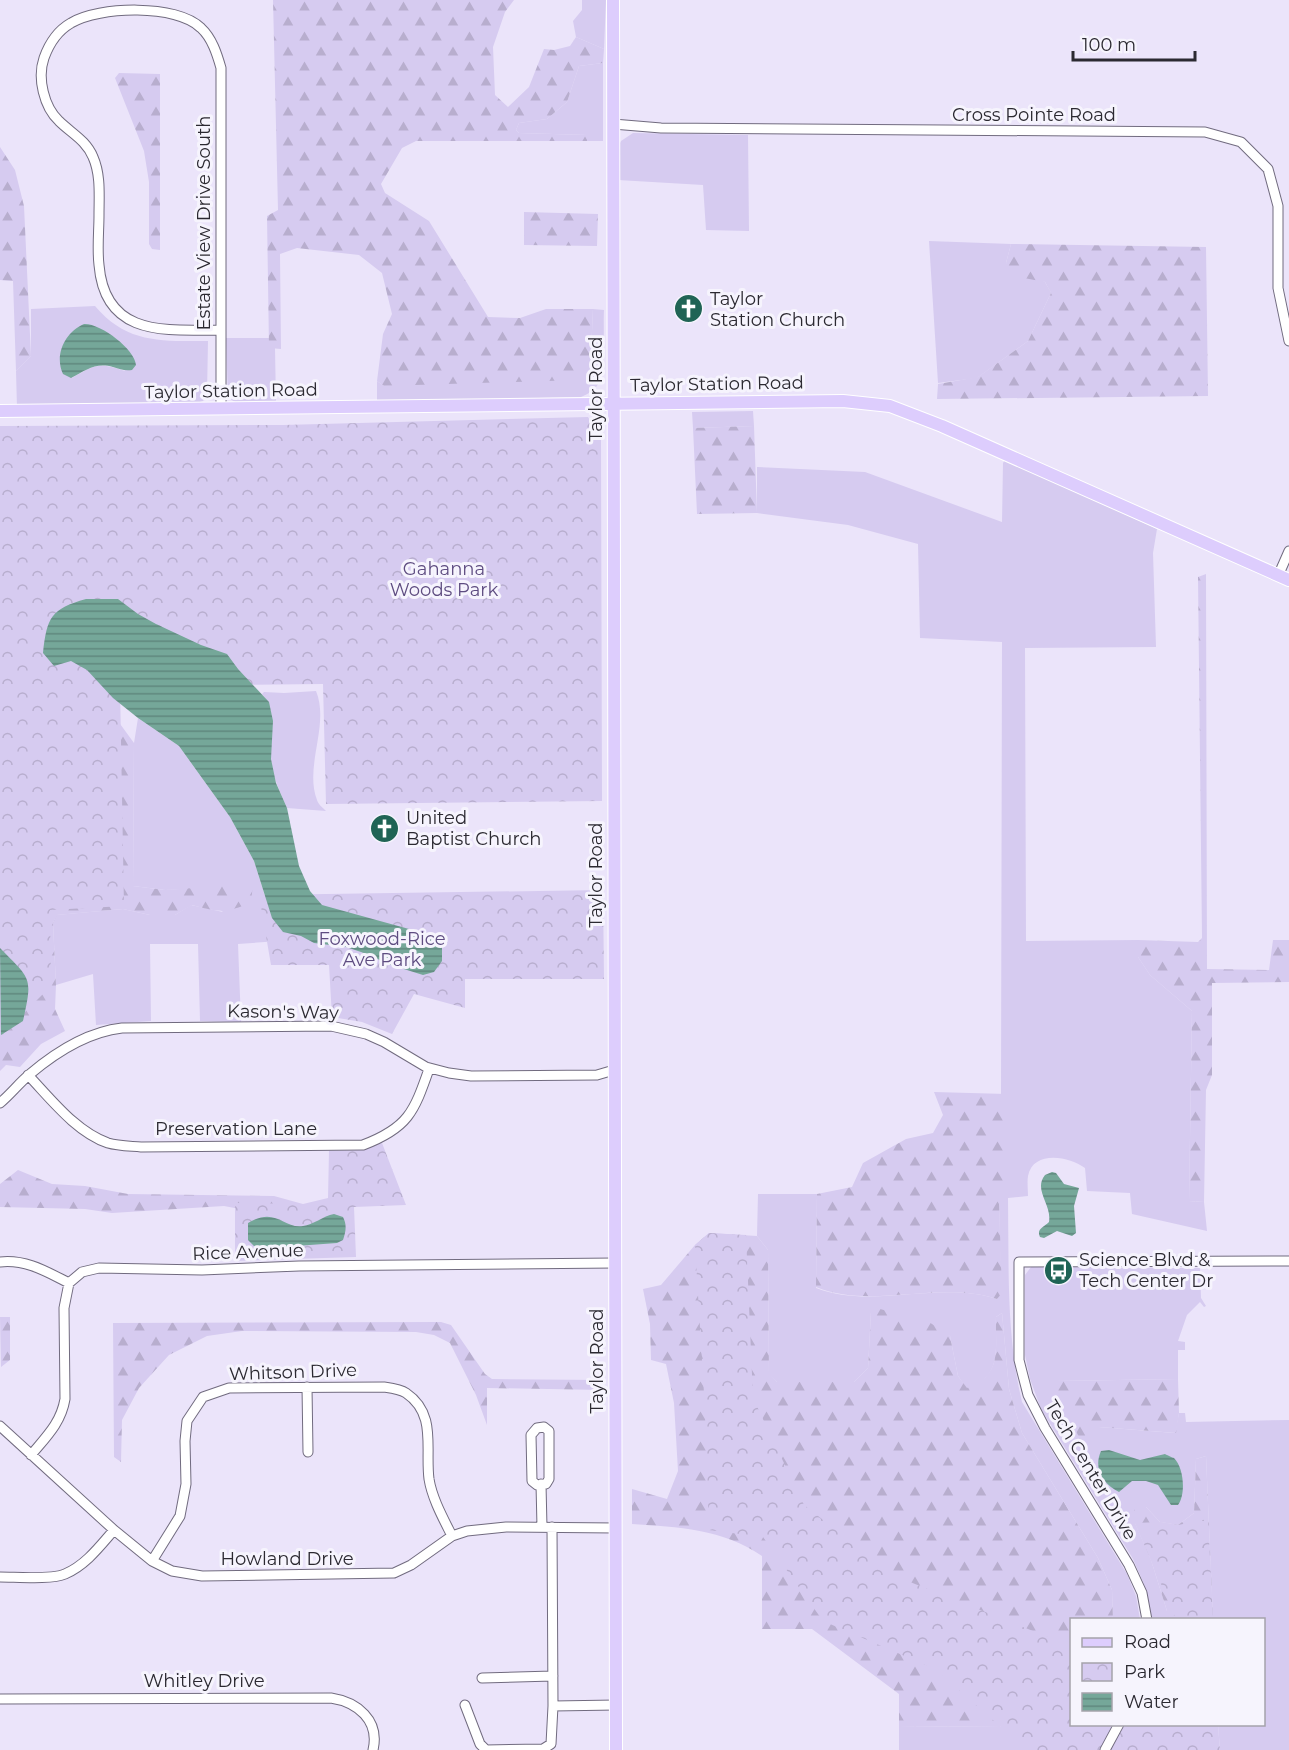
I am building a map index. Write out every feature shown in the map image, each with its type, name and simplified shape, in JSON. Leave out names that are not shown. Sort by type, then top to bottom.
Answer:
[{"type":"main road","name":"Taylor Road","points":[[613,0],[616,1750]]},
{"type":"main road","name":"Taylor Station Road","points":[[0,411],[843,401],[890,406],[942,426],[1284,578]]},
{"type":"street","name":"Estate View Drive South","points":[[221,330],[147,328],[131,322],[107,298],[99,266],[99,184],[96,166],[87,146],[58,121],[48,108],[42,77],[43,61],[58,33],[77,20],[100,12],[155,11],[186,18],[201,27],[217,53],[221,68],[221,330],[221,409]]},
{"type":"street","name":"Cross Pointe Road","points":[[613,124],[661,128],[1205,132],[1242,142],[1268,169],[1278,206],[1278,288],[1289,341]]},
{"type":"street","points":[[1284,578],[1289,552]]},
{"type":"street","name":"Kason's Way","points":[[0,1104],[28,1075],[50,1058],[86,1037],[109,1030],[331,1026],[366,1034],[429,1069],[471,1076],[597,1074],[614,1070]]},
{"type":"street","name":"Preservation Lane","points":[[28,1075],[79,1126],[111,1144],[141,1147],[363,1145],[384,1137],[409,1116],[418,1101],[429,1069]]},
{"type":"street","points":[[0,1262],[9,1261],[33,1265],[69,1283],[64,1308],[65,1399],[63,1413],[56,1426],[31,1455]]},
{"type":"street","name":"Tech Center Drive","points":[[1147,1618],[1142,1593],[1129,1565],[1045,1428],[1028,1395],[1019,1360],[1019,1262],[1289,1261]]},
{"type":"street","name":"Rice Avenue","points":[[69,1283],[82,1272],[99,1268],[202,1270],[299,1266],[615,1263]]},
{"type":"street","points":[[308,1387],[308,1452]]},
{"type":"street","name":"Whitson Drive","points":[[152,1561],[180,1516],[186,1484],[187,1421],[203,1397],[229,1388],[384,1387],[405,1392],[420,1406],[427,1422],[429,1480],[452,1536]]},
{"type":"street","name":"Howland Drive","points":[[0,1426],[114,1530],[152,1561],[172,1571],[202,1576],[394,1573],[411,1565],[452,1536],[467,1531],[542,1527],[615,1527]]},
{"type":"street","points":[[544,1427],[549,1431],[549,1479],[546,1484],[541,1484],[534,1484],[532,1481],[531,1435],[537,1428],[544,1427]]},
{"type":"street","points":[[541,1484],[542,1527]]},
{"type":"street","points":[[465,1705],[480,1744],[486,1750],[547,1747],[552,1739],[552,1527]]},
{"type":"street","points":[[0,1577],[65,1574],[89,1558],[114,1530]]},
{"type":"street","points":[[482,1678],[553,1676]]},
{"type":"street","name":"Whitley Drive","points":[[0,1699],[331,1698],[346,1700],[360,1708],[371,1723],[375,1742],[373,1750]]},
{"type":"street","points":[[553,1706],[616,1705]]},
{"type":"street","points":[[1106,1750],[1118,1726]]},
{"type":"green space","points":[[273,0],[514,0],[505,12],[493,47],[495,95],[508,107],[529,87],[544,49],[554,50],[570,46],[576,37],[604,49],[603,63],[579,66],[567,102],[547,119],[519,123],[516,130],[519,133],[587,135],[587,141],[416,141],[402,148],[381,184],[385,193],[429,221],[488,317],[520,318],[546,309],[593,309],[591,353],[586,374],[578,380],[384,386],[377,381],[383,334],[392,314],[382,273],[359,255],[297,248],[280,254],[281,349],[269,348],[267,216],[278,210]]},
{"type":"green space","points":[[582,0],[606,0],[604,49],[576,37],[573,21],[582,10]]},
{"type":"green space","points":[[603,63],[603,141],[587,141],[587,135],[519,133],[516,130],[519,123],[547,119],[567,102],[579,66]]},
{"type":"green space","points":[[119,73],[160,74],[160,250],[152,249],[149,244],[149,182],[144,151],[115,78]]},
{"type":"green space","points":[[633,133],[748,135],[749,231],[706,230],[703,185],[618,180],[618,147],[621,141]]},
{"type":"green space","points":[[0,147],[15,170],[24,206],[31,356],[16,371],[13,281],[0,280]]},
{"type":"green space","points":[[524,212],[598,214],[597,246],[524,245]]},
{"type":"green space","points":[[929,241],[1011,244],[1006,263],[1045,282],[1051,293],[1028,341],[977,378],[938,383]]},
{"type":"green space","points":[[1011,244],[1206,247],[1208,396],[937,399],[938,384],[978,377],[1028,341],[1051,293],[1045,282],[1013,276],[1006,263]]},
{"type":"green space","points":[[95,306],[120,328],[133,334],[160,340],[208,341],[207,394],[203,401],[193,404],[17,408],[16,371],[31,356],[31,309]],"holes":[[[84,324],[125,371],[109,366],[97,366],[72,378]]]},
{"type":"green space","points":[[593,309],[604,310],[603,367],[596,387],[581,397],[377,402],[377,381],[384,386],[591,353]]},
{"type":"green space","points":[[226,338],[269,338],[269,347],[275,348],[276,404],[244,404],[228,397]]},
{"type":"green space","points":[[753,411],[754,426],[693,428],[692,412]]},
{"type":"green space","name":"Gahanna Woods Park","points":[[588,417],[601,439],[602,801],[326,804],[323,684],[120,686],[124,906],[50,910],[51,986],[0,1037],[0,426],[283,425]]},
{"type":"green space","points":[[754,426],[757,513],[697,514],[693,428]]},
{"type":"green space","points":[[1005,460],[1157,529],[1153,553],[1156,647],[1025,648],[1026,941],[1138,940],[1138,957],[1150,975],[1192,1011],[1189,1201],[1204,1202],[1207,1231],[1132,1214],[1130,1193],[1087,1191],[1085,1168],[1061,1158],[1044,1159],[1037,1162],[1031,1168],[1028,1176],[1028,1196],[1008,1198],[1011,1326],[1022,1402],[1127,1574],[1136,1596],[1140,1618],[1113,1618],[1112,1590],[1098,1558],[1022,1433],[1009,1389],[1002,1313],[996,1317],[996,1351],[992,1369],[979,1383],[967,1389],[958,1376],[950,1336],[871,1312],[868,1368],[854,1382],[777,1382],[769,1374],[768,1250],[757,1236],[758,1194],[817,1194],[816,1288],[837,1294],[860,1296],[952,1292],[997,1299],[1001,1293],[999,1203],[1007,1094],[1001,1094],[1002,642],[920,638],[918,544],[848,525],[757,513],[757,467],[865,472],[1002,522],[1003,463]]},
{"type":"green space","points":[[1206,574],[1207,969],[1269,970],[1273,940],[1289,940],[1289,982],[1212,983],[1212,1075],[1206,1090],[1204,1202],[1189,1201],[1192,1011],[1150,975],[1138,957],[1138,940],[1198,942],[1202,938],[1198,577]]},
{"type":"green space","points":[[0,664],[107,706],[134,743],[133,886],[165,890],[253,884],[251,902],[235,909],[215,910],[192,905],[175,915],[150,915],[123,909],[57,915],[53,923],[55,1009],[65,1031],[41,1044],[20,1067],[6,1065],[0,1071]]},
{"type":"green space","points":[[316,691],[320,704],[320,718],[313,773],[314,787],[318,801],[326,811],[287,808],[273,771],[272,716],[262,694],[264,692]]},
{"type":"green space","points":[[138,718],[179,746],[230,817],[254,861],[279,941],[238,944],[241,1022],[200,1021],[198,944],[150,944],[151,1021],[96,1025],[93,974],[56,985],[53,923],[56,915],[123,909],[150,915],[175,915],[191,905],[223,912],[195,889],[165,890],[133,886],[134,743]]},
{"type":"green space","name":"Foxwood-Rice Ave Park","points":[[603,890],[604,979],[465,979],[465,1008],[414,994],[392,1034],[362,1022],[332,1017],[329,965],[271,965],[259,895]]},
{"type":"green space","points":[[934,1092],[1007,1094],[1008,1197],[999,1203],[1002,1293],[997,1299],[952,1292],[860,1296],[816,1287],[817,1194],[852,1187],[863,1163],[906,1139],[933,1133],[943,1115]]},
{"type":"green space","points":[[382,1143],[406,1205],[354,1207],[356,1257],[235,1261],[235,1203],[303,1204],[328,1198],[329,1151],[359,1150]]},
{"type":"green space","points":[[18,1170],[52,1184],[85,1186],[128,1194],[274,1196],[303,1204],[245,1210],[224,1206],[112,1213],[85,1209],[0,1207],[0,1184]]},
{"type":"green space","points":[[709,1233],[757,1236],[768,1250],[769,1373],[777,1382],[854,1382],[868,1368],[871,1312],[880,1309],[929,1322],[950,1336],[958,1376],[967,1388],[979,1383],[992,1369],[996,1351],[996,1317],[1002,1313],[1009,1389],[1022,1433],[1098,1558],[1112,1590],[1113,1618],[1070,1618],[1070,1726],[1047,1750],[1000,1726],[899,1727],[899,1694],[812,1629],[762,1629],[762,1556],[732,1540],[700,1531],[632,1524],[632,1489],[667,1499],[678,1471],[674,1403],[666,1364],[651,1360],[650,1324],[643,1289],[661,1285],[695,1245]]},
{"type":"green space","points":[[709,1233],[746,1235],[753,1398],[804,1505],[895,1576],[1070,1646],[1070,1726],[1218,1726],[1220,1750],[1027,1750],[935,1669],[823,1621],[763,1537],[709,1530],[705,1410],[695,1245]]},
{"type":"green space","points":[[1031,1267],[1200,1268],[1201,1298],[1206,1306],[1204,1307],[1200,1302],[1187,1315],[1178,1341],[1185,1342],[1185,1350],[1178,1350],[1178,1379],[1057,1381],[1099,1427],[1175,1433],[1179,1413],[1185,1413],[1186,1422],[1289,1420],[1289,1750],[1220,1750],[1218,1726],[1265,1726],[1265,1618],[1213,1618],[1206,1456],[1196,1459],[1194,1513],[1178,1525],[1160,1522],[1146,1507],[1135,1523],[1151,1560],[1167,1611],[1167,1618],[1152,1618],[1144,1584],[1133,1559],[1041,1409],[1030,1379],[1025,1355],[1025,1275]]},
{"type":"green space","points":[[0,1317],[10,1317],[10,1360],[1,1367]]},
{"type":"green space","points":[[441,1322],[451,1325],[485,1374],[492,1379],[602,1380],[602,1390],[487,1388],[487,1425],[476,1395],[450,1343],[434,1335],[416,1332],[242,1331],[207,1336],[169,1355],[139,1388],[122,1420],[121,1462],[114,1457],[113,1323]]},
{"type":"green space","points":[[1178,1379],[1179,1413],[1176,1433],[1099,1427],[1080,1439],[1055,1389],[1057,1381]]},
{"type":"green space","points":[[1206,1456],[1213,1618],[1167,1618],[1167,1611],[1151,1560],[1135,1523],[1134,1510],[1138,1505],[1146,1507],[1160,1522],[1178,1525],[1194,1513],[1196,1459]]},
{"type":"green space","points":[[1208,1519],[1213,1618],[1176,1618],[1135,1523],[1160,1522],[1178,1525]]},
{"type":"green space","points":[[1000,1726],[1047,1750],[899,1750],[899,1727]]},
{"type":"water","points":[[84,324],[99,328],[116,338],[134,359],[136,365],[132,370],[101,365],[71,378],[63,374],[60,359],[63,345],[71,333]]},
{"type":"water","points":[[86,599],[118,599],[156,624],[201,645],[227,654],[269,702],[273,721],[271,759],[276,783],[287,808],[299,866],[310,891],[322,905],[431,937],[442,947],[442,961],[434,972],[423,975],[346,947],[314,943],[301,936],[283,932],[272,918],[254,861],[230,817],[179,746],[113,698],[87,670],[71,661],[54,666],[43,653],[46,631],[53,616],[65,607]]},
{"type":"water","points":[[0,948],[24,973],[28,987],[23,1021],[1,1035]]},
{"type":"water","points":[[1056,1173],[1064,1184],[1079,1188],[1074,1206],[1076,1233],[1072,1236],[1057,1231],[1044,1238],[1039,1234],[1041,1228],[1049,1222],[1048,1209],[1042,1192],[1042,1181],[1045,1175]]},
{"type":"water","points":[[334,1214],[343,1217],[346,1225],[343,1240],[337,1243],[269,1248],[254,1246],[248,1240],[248,1223],[258,1218],[272,1217],[296,1226],[303,1226]]},
{"type":"water","points":[[1109,1450],[1140,1460],[1165,1454],[1174,1458],[1180,1468],[1183,1481],[1181,1500],[1178,1505],[1171,1505],[1158,1485],[1146,1481],[1132,1481],[1119,1492],[1108,1485],[1101,1475],[1098,1464],[1101,1451]]},
{"type":"place","name":"Taylor Station Church","points":[[689,309]]},
{"type":"place","name":"United Baptist Church","points":[[385,828]]},
{"type":"place","name":"Science Blvd & Tech Center Dr","points":[[1058,1270]]}]
